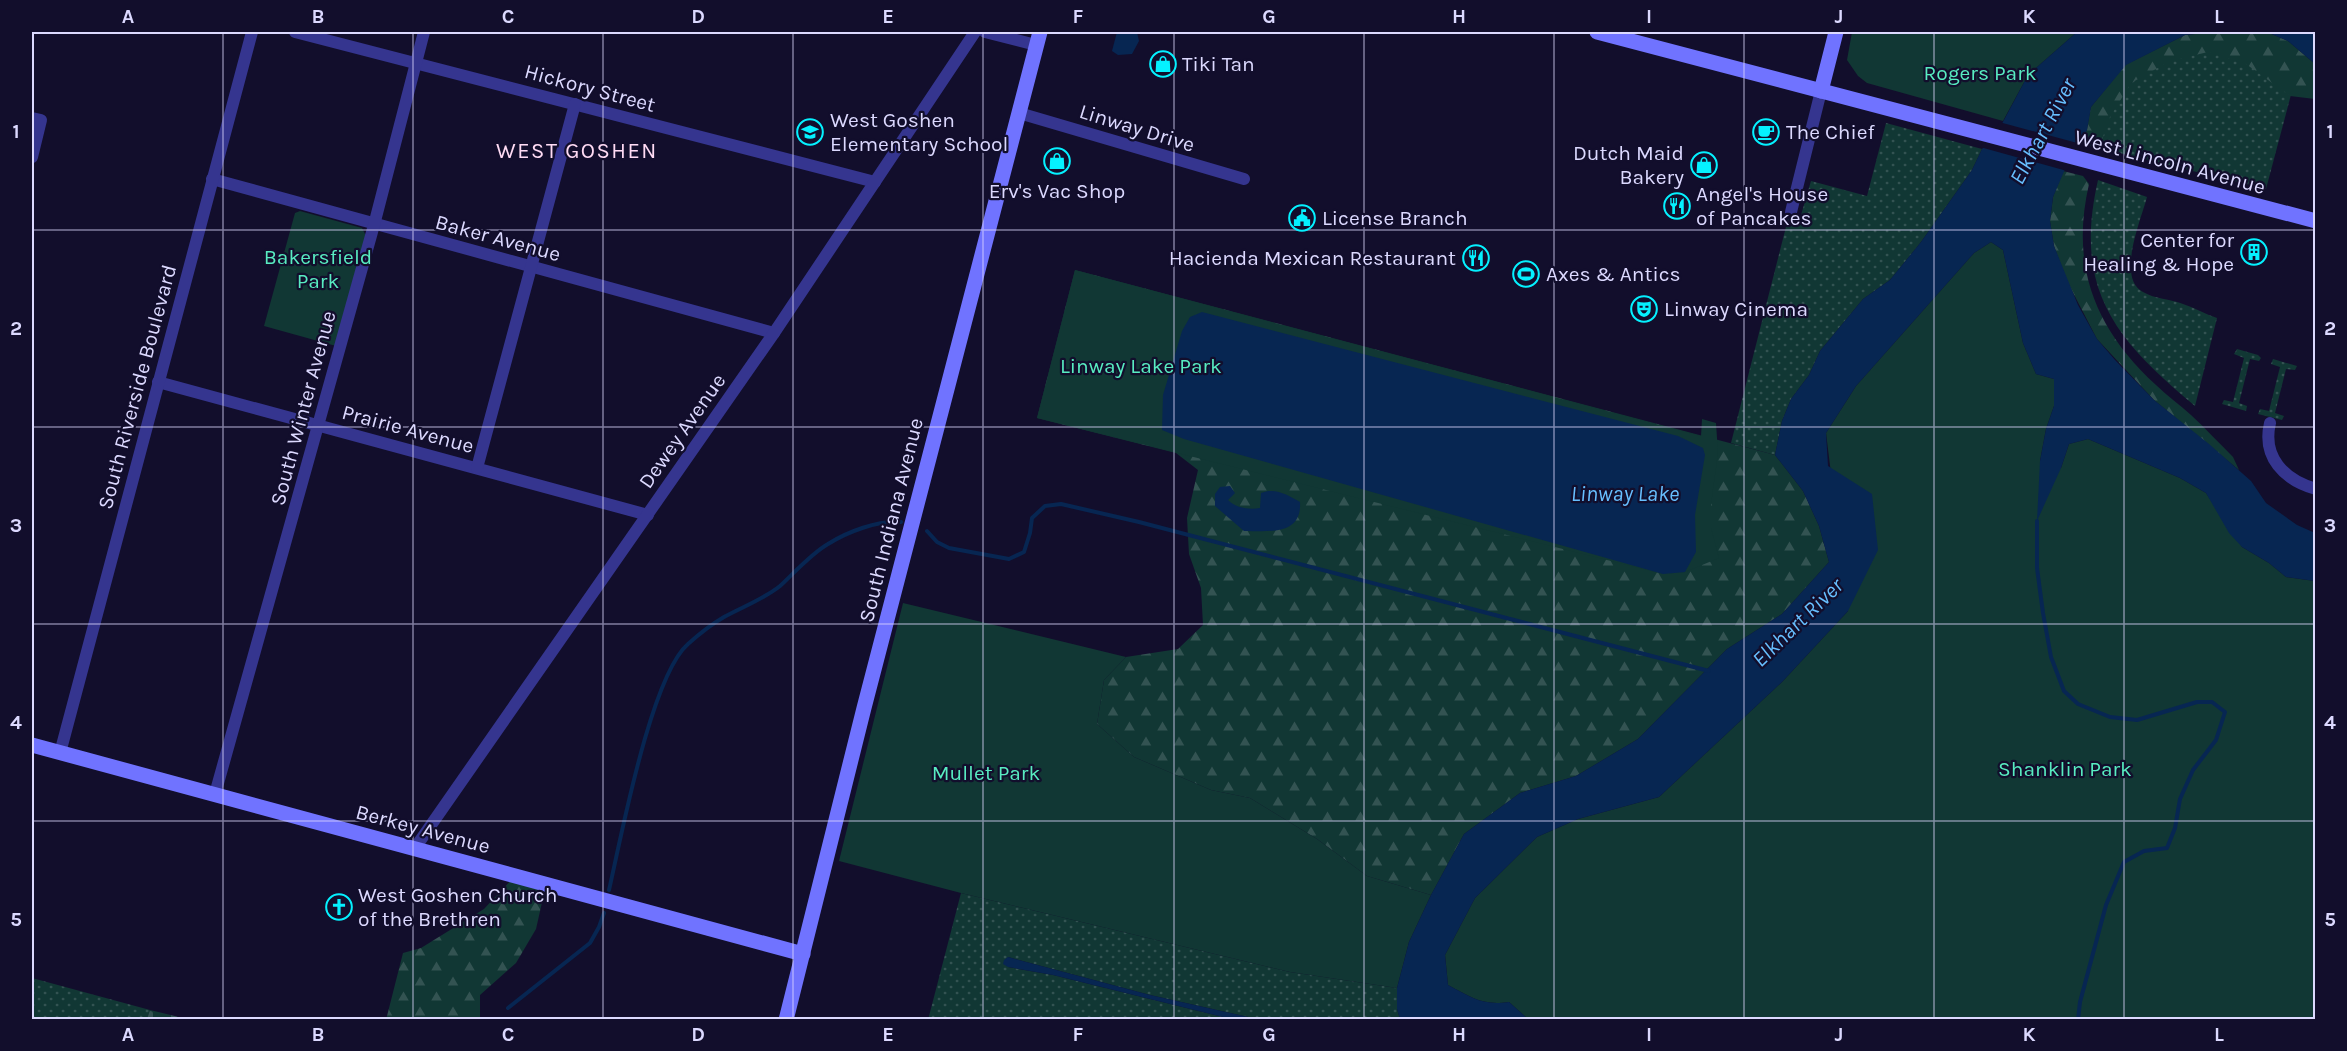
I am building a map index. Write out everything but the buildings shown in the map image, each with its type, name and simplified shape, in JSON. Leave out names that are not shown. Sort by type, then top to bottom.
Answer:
[{"type":"street","name":"South Riverside Boulevard","points":[[60,753],[252,32]]},
{"type":"street","name":"Hickory Street","points":[[295,32],[875,182]]},
{"type":"street","name":"South Winter Avenue","points":[[214,794],[319,425],[424,32]]},
{"type":"street","name":"Dewey Avenue","points":[[415,848],[774,333],[975,32]]},
{"type":"street","points":[[985,32],[1038,38]]},
{"type":"street","name":"West Lincoln Avenue","points":[[1597,32],[2316,221]]},
{"type":"street","points":[[1791,212],[1836,32]]},
{"type":"street","name":"South Indiana Avenue","points":[[786,1020],[864,708],[1038,38]]},
{"type":"street","points":[[477,468],[575,104]]},
{"type":"street","name":"Linway Drive","points":[[1018,113],[1244,179]]},
{"type":"street","points":[[32,118],[41,120],[32,157]]},
{"type":"street","name":"Baker Avenue","points":[[212,179],[774,333]]},
{"type":"street","name":"Prairie Avenue","points":[[158,382],[648,515]]},
{"type":"street","points":[[2270,423],[2267,436],[2268,449],[2273,459],[2295,481],[2316,489]]},
{"type":"street","name":"Berkey Avenue","points":[[32,745],[803,954]]},
{"type":"green space","name":"Rogers Park","points":[[1852,32],[2077,32],[2028,75],[2003,121],[1867,83],[1858,76],[1847,60]]},
{"type":"green space","points":[[2214,32],[2267,32],[2302,53],[2266,189],[2099,148],[2087,130],[2091,107]]},
{"type":"green space","points":[[2214,32],[2267,32],[2288,41],[2315,64],[2315,99],[2290,96],[2246,64],[2208,52],[2170,61],[2131,83],[2110,117],[2099,148],[2078,143],[2087,130],[2091,107],[2125,65],[2185,35]]},
{"type":"green space","points":[[1886,123],[1982,149],[1972,170],[1921,242],[1890,280],[1863,299],[1820,351],[1809,375],[1791,399],[1782,421],[1775,455],[1731,443],[1788,219],[1799,222],[1811,181],[1867,196]]},
{"type":"green space","points":[[2063,171],[2083,176],[2089,184],[2084,214],[2083,242],[2086,269],[2103,318],[2117,342],[2160,389],[2196,420],[2233,457],[2239,470],[2154,400],[2097,339],[2067,281],[2054,246],[2050,221],[2053,197]]},
{"type":"green space","points":[[2098,180],[2147,197],[2136,233],[2131,262],[2131,274],[2135,285],[2143,292],[2183,304],[2217,318],[2195,406],[2143,358],[2123,334],[2107,309],[2097,282],[2091,252],[2092,219]]},
{"type":"green space","name":"Bakersfield Park","points":[[300,211],[362,228],[366,236],[336,346],[264,326],[295,213]]},
{"type":"green space","name":"Shanklin Park","points":[[1991,242],[2003,250],[2023,343],[2036,374],[2054,379],[2054,406],[2046,429],[2040,461],[2061,468],[2069,444],[2088,439],[2180,478],[2206,493],[2242,547],[2269,563],[2286,577],[2315,581],[2315,1019],[1528,1019],[1509,1002],[1484,1002],[1448,985],[1445,955],[1475,898],[1537,837],[1578,819],[1659,797],[1782,682],[1848,611],[1826,433],[1856,386],[1974,253]]},
{"type":"green space","name":"Linway Lake Park","points":[[1075,270],[1775,455],[1803,491],[1819,526],[1829,562],[1782,614],[1727,649],[1638,739],[1576,776],[1520,793],[1464,834],[1431,895],[1367,876],[1317,839],[1250,798],[1211,790],[1134,757],[1097,724],[1104,680],[1126,657],[1178,649],[1203,625],[1201,588],[1189,554],[1187,518],[1198,470],[1176,453],[1037,418]]},
{"type":"green space","name":"Linway Lake","points":[[1075,270],[1701,436],[1702,419],[1716,423],[1718,453],[1711,504],[1711,528],[1719,558],[1685,572],[1663,574],[1037,418]]},
{"type":"green space","points":[[2237,349],[2261,358],[2259,361],[2250,359],[2239,403],[2247,406],[2246,411],[2222,404],[2224,400],[2233,402],[2244,358],[2234,354]]},
{"type":"green space","points":[[2273,359],[2297,366],[2295,370],[2286,369],[2275,413],[2284,416],[2282,420],[2258,414],[2260,409],[2269,411],[2280,367],[2271,364]]},
{"type":"green space","name":"Mullet Park","points":[[903,603],[1126,657],[1104,680],[1097,724],[1134,757],[1211,790],[1250,798],[1317,839],[1367,876],[1431,895],[1409,942],[1397,988],[1290,972],[961,893],[839,861]]},
{"type":"green space","points":[[512,879],[545,889],[536,929],[516,963],[480,995],[480,1019],[386,1020],[403,953],[421,948],[484,909]]},
{"type":"green space","points":[[961,893],[1290,972],[1397,988],[1397,1009],[1400,1019],[1257,1019],[1150,995],[1008,957],[1008,967],[1053,975],[1231,1019],[928,1020]]},
{"type":"green space","points":[[32,978],[150,1010],[147,1019],[32,1019]]},
{"type":"green space","points":[[150,1010],[187,1019],[147,1019]]},
{"type":"water","points":[[1117,32],[1137,32],[1139,41],[1132,54],[1118,55],[1112,51]]},
{"type":"water","name":"Elkhart River","points":[[2077,32],[2214,32],[2185,35],[2126,65],[2091,107],[2087,130],[2072,153],[2053,197],[2050,221],[2054,246],[2078,305],[2097,339],[2115,360],[2154,400],[2251,481],[2266,503],[2297,525],[2315,533],[2315,581],[2286,577],[2269,563],[2242,547],[2229,533],[2206,493],[2180,478],[2088,439],[2069,444],[2061,468],[2037,521],[2040,461],[2046,429],[2054,406],[2054,379],[2036,374],[2023,343],[2003,250],[1991,242],[1974,253],[1856,386],[1826,433],[1828,466],[1872,494],[1878,550],[1848,611],[1782,682],[1659,797],[1578,819],[1537,837],[1475,898],[1445,955],[1448,985],[1484,1002],[1509,1002],[1528,1019],[1400,1019],[1397,1009],[1397,988],[1409,942],[1464,834],[1520,793],[1576,776],[1638,739],[1727,649],[1782,614],[1829,562],[1819,526],[1803,491],[1775,455],[1782,421],[1791,399],[1809,375],[1820,351],[1863,299],[1890,280],[1921,242],[1972,170],[1982,149],[1997,133],[2028,75]]},
{"type":"water","points":[[2267,32],[2315,32],[2315,64],[2288,41]]},
{"type":"water","name":"Linway Lake","points":[[1202,312],[1678,436],[1703,448],[1705,455],[1695,515],[1696,552],[1685,572],[1663,574],[1184,439],[1162,430],[1163,395],[1182,331],[1190,317]]},
{"type":"water","points":[[1230,486],[1235,493],[1228,500],[1239,507],[1260,508],[1261,493],[1276,491],[1300,502],[1299,513],[1295,521],[1282,529],[1244,531],[1215,506],[1215,494],[1220,487]]},
{"type":"water","points":[[1008,957],[1150,995],[1257,1019],[1231,1019],[1053,975],[1008,967],[1003,964]]},
{"type":"pier","points":[[1999,122],[2081,144],[2067,171],[1980,147],[1995,131]]},
{"type":"waterway","points":[[927,531],[937,542],[949,548],[1009,559],[1024,552],[1032,518],[1045,506],[1061,504],[1139,522],[1709,671]]},
{"type":"waterway","points":[[2037,521],[2037,568],[2043,613],[2051,657],[2064,691],[2078,704],[2110,717],[2137,720],[2197,702],[2212,702],[2225,712],[2216,740],[2193,770],[2180,799],[2175,828],[2167,848],[2144,851],[2124,862],[2106,905],[2080,1002],[2078,1020]]},
{"type":"waterway","points":[[609,890],[650,722],[674,662],[688,644],[719,620],[774,591],[822,548],[853,531],[883,523],[901,522]]},
{"type":"waterway","points":[[508,1008],[590,943],[604,913]]},
{"type":"place","name":"Tiki Tan","points":[[1163,64]]},
{"type":"place","name":"West Goshen Elementary School","points":[[810,132]]},
{"type":"place","name":"The Chief","points":[[1766,132]]},
{"type":"place","name":"Erv's Vac Shop","points":[[1057,161]]},
{"type":"place","name":"Dutch Maid Bakery","points":[[1704,165]]},
{"type":"place","name":"Angel's House of Pancakes","points":[[1677,206]]},
{"type":"place","name":"License Branch","points":[[1302,218]]},
{"type":"place","name":"Center for Healing & Hope","points":[[2254,252]]},
{"type":"place","name":"Hacienda Mexican Restaurant","points":[[1476,258]]},
{"type":"place","name":"Axes & Antics","points":[[1526,274]]},
{"type":"place","name":"Linway Cinema","points":[[1644,309]]},
{"type":"place","name":"West Goshen Church of the Brethren","points":[[339,907]]},
{"type":"district","name":"WEST GOSHEN","points":[[577,150]]}]
